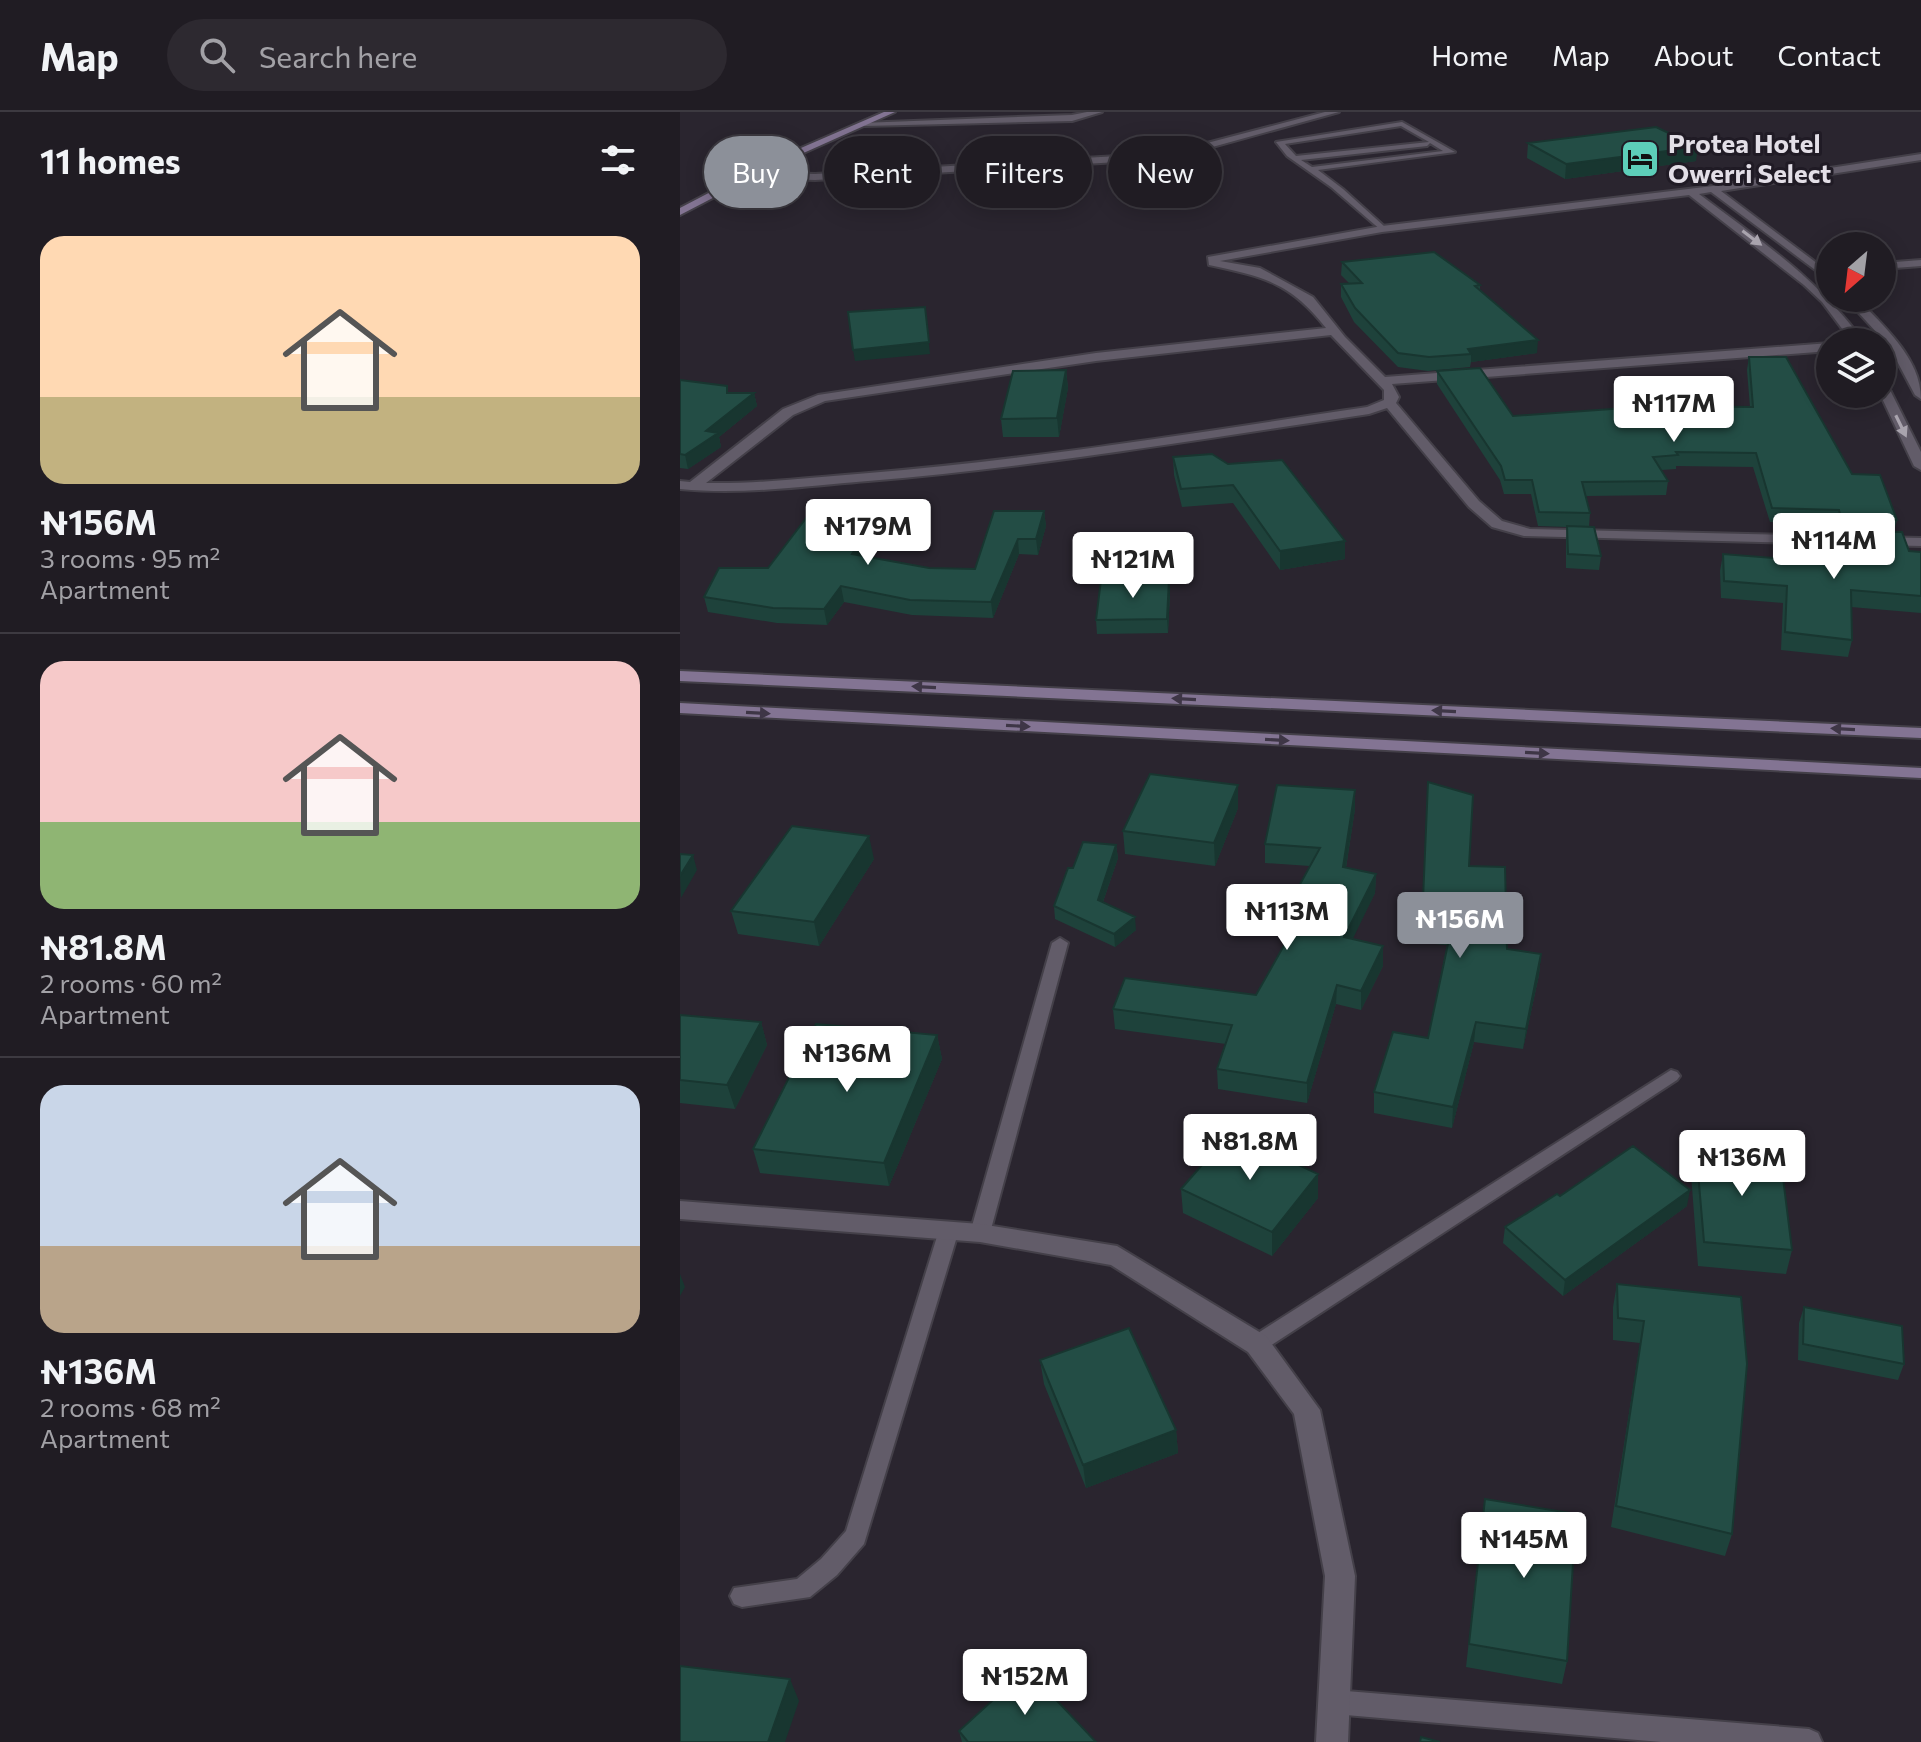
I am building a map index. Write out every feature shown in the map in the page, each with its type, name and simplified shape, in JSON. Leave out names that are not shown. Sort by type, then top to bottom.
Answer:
[{"type":"main road","points":[[808,149],[891,112]]},
{"type":"main road","points":[[680,212],[704,199]]},
{"type":"main road","points":[[680,676],[1921,733]]},
{"type":"main road","points":[[680,708],[1921,773]]},
{"type":"street","points":[[865,123],[1072,118],[1098,112]]},
{"type":"street","points":[[808,177],[1139,159],[1192,152],[1335,112]]},
{"type":"street","points":[[686,485],[894,475],[1068,455],[1369,410],[1389,403],[1393,397],[1333,331],[1309,299],[1256,270],[1213,263],[1212,259],[1382,229],[1713,189],[1921,157]]},
{"type":"street","points":[[1713,189],[1816,265]]},
{"type":"street","points":[[1690,191],[1808,283],[1847,328]]},
{"type":"street","points":[[1896,265],[1921,263]]},
{"type":"street","points":[[1862,312],[1875,328]]},
{"type":"street","points":[[686,485],[788,412],[822,398],[1081,359],[1333,331]]},
{"type":"street","points":[[1381,381],[1816,348]]},
{"type":"street","points":[[1896,357],[1921,395]]},
{"type":"street","points":[[1389,403],[1474,504],[1497,524],[1529,533],[1921,542]]},
{"type":"street","points":[[1893,408],[1921,466]]},
{"type":"street","points":[[680,1210],[980,1233],[1117,1256],[1257,1344],[1307,1410],[1340,1576],[1332,1742]]},
{"type":"lane","points":[[1311,169],[1451,152],[1407,125],[1395,124],[1284,140],[1279,144],[1311,169],[1332,183],[1382,229]]},
{"type":"lane","points":[[1285,149],[1423,135]]},
{"type":"lane","points":[[1298,158],[1436,144]]},
{"type":"lane","points":[[980,1233],[1060,943]]},
{"type":"lane","points":[[1257,1344],[1671,1076]]},
{"type":"lane","points":[[742,1596],[802,1589],[829,1567],[856,1537],[949,1230]]},
{"type":"lane","points":[[1334,1702],[1809,1742]]},
{"type":"building","points":[[1656,127],[1698,147],[1566,164],[1528,143]]},
{"type":"building","points":[[1434,252],[1480,285],[1475,286],[1538,340],[1468,349],[1471,354],[1429,357],[1398,353],[1355,308],[1341,284],[1362,283],[1342,262]]},
{"type":"building","points":[[925,307],[929,342],[853,350],[848,312]]},
{"type":"building","points":[[1749,357],[1786,357],[1852,474],[1880,475],[1897,520],[1841,519],[1839,510],[1772,508],[1756,453],[1676,452],[1678,455],[1653,457],[1668,481],[1582,482],[1590,513],[1539,512],[1532,480],[1505,480],[1501,466],[1437,371],[1480,368],[1513,416],[1654,406],[1753,407]]},
{"type":"building","points":[[1066,370],[1057,418],[1001,419],[1013,371]]},
{"type":"building","points":[[680,380],[727,386],[727,393],[754,393],[706,431],[718,433],[685,455],[680,454]]},
{"type":"building","points":[[1212,454],[1228,464],[1282,460],[1345,541],[1280,551],[1233,485],[1181,489],[1173,457]]},
{"type":"building","points":[[994,511],[1044,511],[1036,539],[1018,539],[991,602],[910,600],[841,586],[824,609],[773,608],[704,597],[719,568],[768,568],[810,513],[877,517],[852,554],[929,568],[975,569]]},
{"type":"building","points":[[1567,526],[1594,527],[1601,556],[1568,554]]},
{"type":"building","points":[[1844,531],[1902,532],[1909,551],[1921,552],[1921,596],[1851,590],[1852,640],[1785,632],[1787,586],[1724,581],[1723,554],[1850,564]]},
{"type":"building","points":[[1169,579],[1167,619],[1096,620],[1101,580]]},
{"type":"building","points":[[1150,774],[1238,785],[1214,843],[1123,831]]},
{"type":"building","points":[[1428,782],[1473,795],[1469,866],[1505,867],[1507,949],[1541,954],[1526,1029],[1476,1022],[1453,1107],[1374,1092],[1393,1032],[1428,1038],[1452,925],[1422,923]]},
{"type":"building","points":[[1277,785],[1355,790],[1343,867],[1376,874],[1344,937],[1383,946],[1361,991],[1337,985],[1307,1083],[1217,1069],[1232,1025],[1113,1009],[1125,978],[1256,995],[1304,910],[1288,906],[1320,848],[1265,844]]},
{"type":"building","points":[[792,826],[869,836],[814,922],[731,911]]},
{"type":"building","points":[[1083,842],[1116,845],[1098,900],[1135,917],[1114,934],[1054,906],[1068,868],[1073,868]]},
{"type":"building","points":[[680,854],[693,855],[680,876]]},
{"type":"building","points":[[680,1015],[761,1022],[727,1085],[680,1080]]},
{"type":"building","points":[[816,1024],[937,1035],[884,1163],[753,1149]]},
{"type":"building","points":[[1230,1133],[1318,1174],[1272,1232],[1181,1189]]},
{"type":"building","points":[[1695,1137],[1781,1162],[1792,1250],[1704,1242]]},
{"type":"building","points":[[1633,1146],[1690,1190],[1565,1280],[1505,1227],[1557,1194],[1560,1196]]},
{"type":"building","points":[[1617,1284],[1741,1297],[1747,1364],[1732,1534],[1616,1506],[1644,1321],[1618,1318]]},
{"type":"building","points":[[1804,1307],[1902,1326],[1904,1364],[1803,1344]]},
{"type":"building","points":[[1129,1328],[1176,1430],[1083,1465],[1040,1360]]},
{"type":"building","points":[[1485,1499],[1576,1514],[1567,1661],[1469,1644]]},
{"type":"building","points":[[680,1666],[790,1679],[768,1742],[680,1742]]},
{"type":"building","points":[[1027,1669],[1096,1742],[968,1742],[959,1731]]},
{"type":"building","points":[[1421,1737],[1440,1742],[1420,1742]]},
{"type":"place","name":"Protea Hotel Owerri Select","points":[[1640,159]]}]
